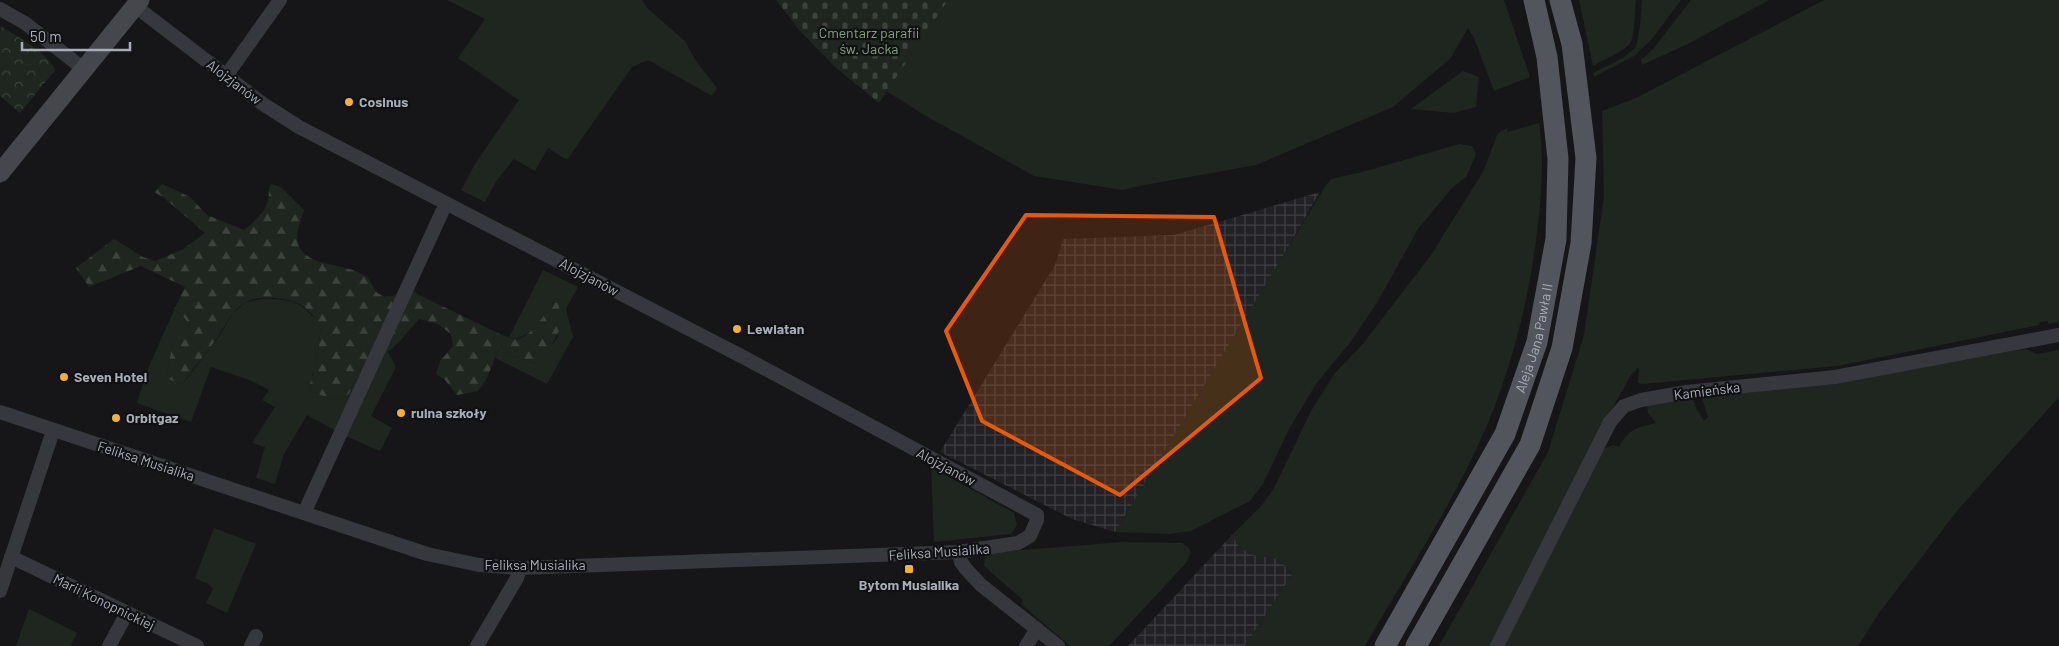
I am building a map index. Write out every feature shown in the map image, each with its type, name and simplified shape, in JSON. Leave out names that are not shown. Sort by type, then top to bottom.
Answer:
[{"type":"main road","name":"Aleja Jana Pawła II","points":[[1385,646],[1505,434],[1536,342],[1556,239],[1558,159],[1547,58],[1534,0]]},
{"type":"main road","name":"Aleja Jana Pawła II","points":[[1416,646],[1530,444],[1562,348],[1581,243],[1586,158],[1572,44],[1560,0]]},
{"type":"street","points":[[226,76],[280,0]]},
{"type":"street","points":[[0,173],[138,3]]},
{"type":"street","name":"Alojzjanów","points":[[138,3],[226,76],[299,127],[736,354],[1037,515],[1037,520],[1030,536]]},
{"type":"street","points":[[0,9],[25,23],[85,70]]},
{"type":"street","points":[[304,513],[442,212]]},
{"type":"street","name":"Kamieńska","points":[[1497,646],[1610,422],[1624,406],[1641,400],[1687,392],[1835,377],[2059,335]]},
{"type":"street","name":"Feliksa Musialika","points":[[0,412],[427,554],[479,565],[520,568],[960,552],[1018,543],[1030,536]]},
{"type":"street","points":[[0,591],[53,431]]},
{"type":"street","points":[[960,552],[961,562],[981,585],[1058,646]]},
{"type":"street","name":"Marii Konopnickiej","points":[[11,557],[197,646]]},
{"type":"street","points":[[477,646],[517,578],[520,568]]},
{"type":"street","points":[[109,646],[127,614]]},
{"type":"street","points":[[1026,646],[1037,629]]},
{"type":"highlighted area","points":[[1026,215],[1214,217],[1261,378],[1120,495],[982,421],[946,331]]},
{"type":"shaded area","points":[[1320,192],[1229,349],[1115,532],[1072,519],[940,452],[1055,265],[1063,239],[1174,235]]},
{"type":"shaded area","points":[[1232,535],[1239,546],[1253,555],[1275,558],[1288,568],[1292,575],[1245,646],[1128,646]]},
{"type":"green space","points":[[447,0],[642,0],[647,8],[685,41],[696,61],[717,88],[712,96],[648,60],[632,67],[567,160],[548,148],[535,171],[514,159],[497,180],[485,202],[461,190],[475,164],[519,100],[458,58],[485,19]]},
{"type":"green space","name":"Cmentarz parafii św. Jacka","points":[[776,0],[948,0],[879,103],[835,67],[800,31]]},
{"type":"green space","points":[[948,0],[1504,0],[1530,77],[1494,91],[1474,38],[1468,28],[1450,59],[1393,107],[1256,165],[1123,190],[1034,176],[926,116],[886,91]]},
{"type":"green space","points":[[1579,0],[1636,0],[1633,37],[1630,43],[1618,53],[1593,66]]},
{"type":"green space","points":[[1642,0],[1681,0],[1652,39],[1634,56],[1594,77],[1593,73],[1623,58],[1636,47]]},
{"type":"green space","points":[[1691,0],[1769,0],[1688,44],[1642,65],[1641,60],[1654,48]]},
{"type":"green space","points":[[1824,0],[2059,0],[2059,322],[2048,324],[2048,321],[2040,322],[2039,325],[1838,366],[1642,384],[1638,383],[1639,367],[1631,375],[1603,425],[1493,646],[1439,646],[1548,452],[1584,335],[1604,196],[1602,111],[1636,98]]},
{"type":"green space","points":[[0,26],[39,51],[52,64],[55,70],[20,113],[0,96]]},
{"type":"green space","points":[[1463,71],[1479,77],[1476,107],[1454,113],[1411,109]]},
{"type":"green space","points":[[1539,123],[1542,152],[1541,196],[1533,264],[1524,310],[1512,356],[1497,401],[1475,452],[1446,509],[1365,646],[1245,646],[1292,575],[1288,568],[1275,558],[1253,555],[1239,546],[1232,535],[1262,505],[1274,488],[1311,411],[1335,373],[1362,345],[1431,255],[1484,170],[1497,135],[1507,128],[1508,132]]},
{"type":"green space","points":[[1459,144],[1472,146],[1476,154],[1467,176],[1452,188],[1418,229],[1378,301],[1352,340],[1316,384],[1289,429],[1263,484],[1250,501],[1191,531],[1169,534],[1115,532],[1331,179],[1366,171]]},
{"type":"green space","points":[[162,184],[190,197],[207,215],[244,230],[264,210],[268,201],[271,184],[281,187],[304,210],[297,239],[304,253],[322,263],[353,270],[367,277],[376,292],[381,295],[389,297],[410,288],[419,295],[502,335],[519,339],[534,328],[553,302],[558,303],[560,313],[559,329],[553,343],[537,364],[498,351],[486,380],[478,391],[457,395],[445,380],[436,374],[440,361],[453,346],[451,334],[438,324],[419,319],[399,342],[355,381],[349,394],[336,401],[313,392],[309,387],[317,360],[321,325],[311,313],[299,304],[287,300],[258,298],[241,305],[233,313],[182,385],[166,378],[172,346],[190,325],[182,315],[174,310],[185,287],[141,266],[89,287],[76,268],[114,239],[143,257],[155,261],[182,250],[205,233],[163,197],[154,192]]},
{"type":"green space","points":[[543,270],[578,287],[566,309],[573,337],[547,384],[495,358],[498,351],[537,364],[558,337],[553,302],[540,322],[529,333],[516,338],[509,337]]},
{"type":"green space","points":[[262,299],[295,303],[307,311],[321,325],[317,360],[309,387],[313,392],[336,401],[349,394],[355,381],[388,352],[396,367],[371,416],[392,428],[380,451],[339,433],[307,415],[284,454],[275,484],[256,478],[265,447],[252,443],[275,407],[262,400],[269,390],[252,381],[211,367],[191,422],[137,403],[147,371],[174,310],[182,315],[190,325],[172,346],[166,378],[182,385],[220,335],[233,313],[246,302]]},
{"type":"green space","points":[[2026,349],[2037,354],[2059,350],[2059,397],[1957,511],[1879,613],[1858,646],[1502,646],[1599,451],[1613,445],[1619,447],[1626,436],[1634,430],[1656,423],[1648,413],[1647,404],[1685,398],[1693,399],[1704,421],[1708,417],[1702,398],[1833,382],[1952,360]]},
{"type":"green space","points":[[931,467],[1014,513],[1017,525],[1011,534],[934,542]]},
{"type":"green space","points":[[214,528],[256,544],[227,613],[206,603],[213,589],[210,585],[195,578]]},
{"type":"green space","points":[[1123,542],[1182,543],[1191,552],[1186,563],[1109,646],[1070,646],[1021,604],[1023,600],[984,566],[985,553]]},
{"type":"green space","points":[[29,609],[77,633],[70,646],[16,646]]},
{"type":"place","name":"Cosinus","points":[[349,102]]},
{"type":"place","name":"Lewiatan","points":[[737,329]]},
{"type":"place","name":"Seven Hotel","points":[[64,377]]},
{"type":"place","name":"ruina szkoły","points":[[401,413]]},
{"type":"place","name":"Orbitgaz","points":[[116,418]]},
{"type":"place","name":"Bytom Musialika","points":[[909,569]]}]
